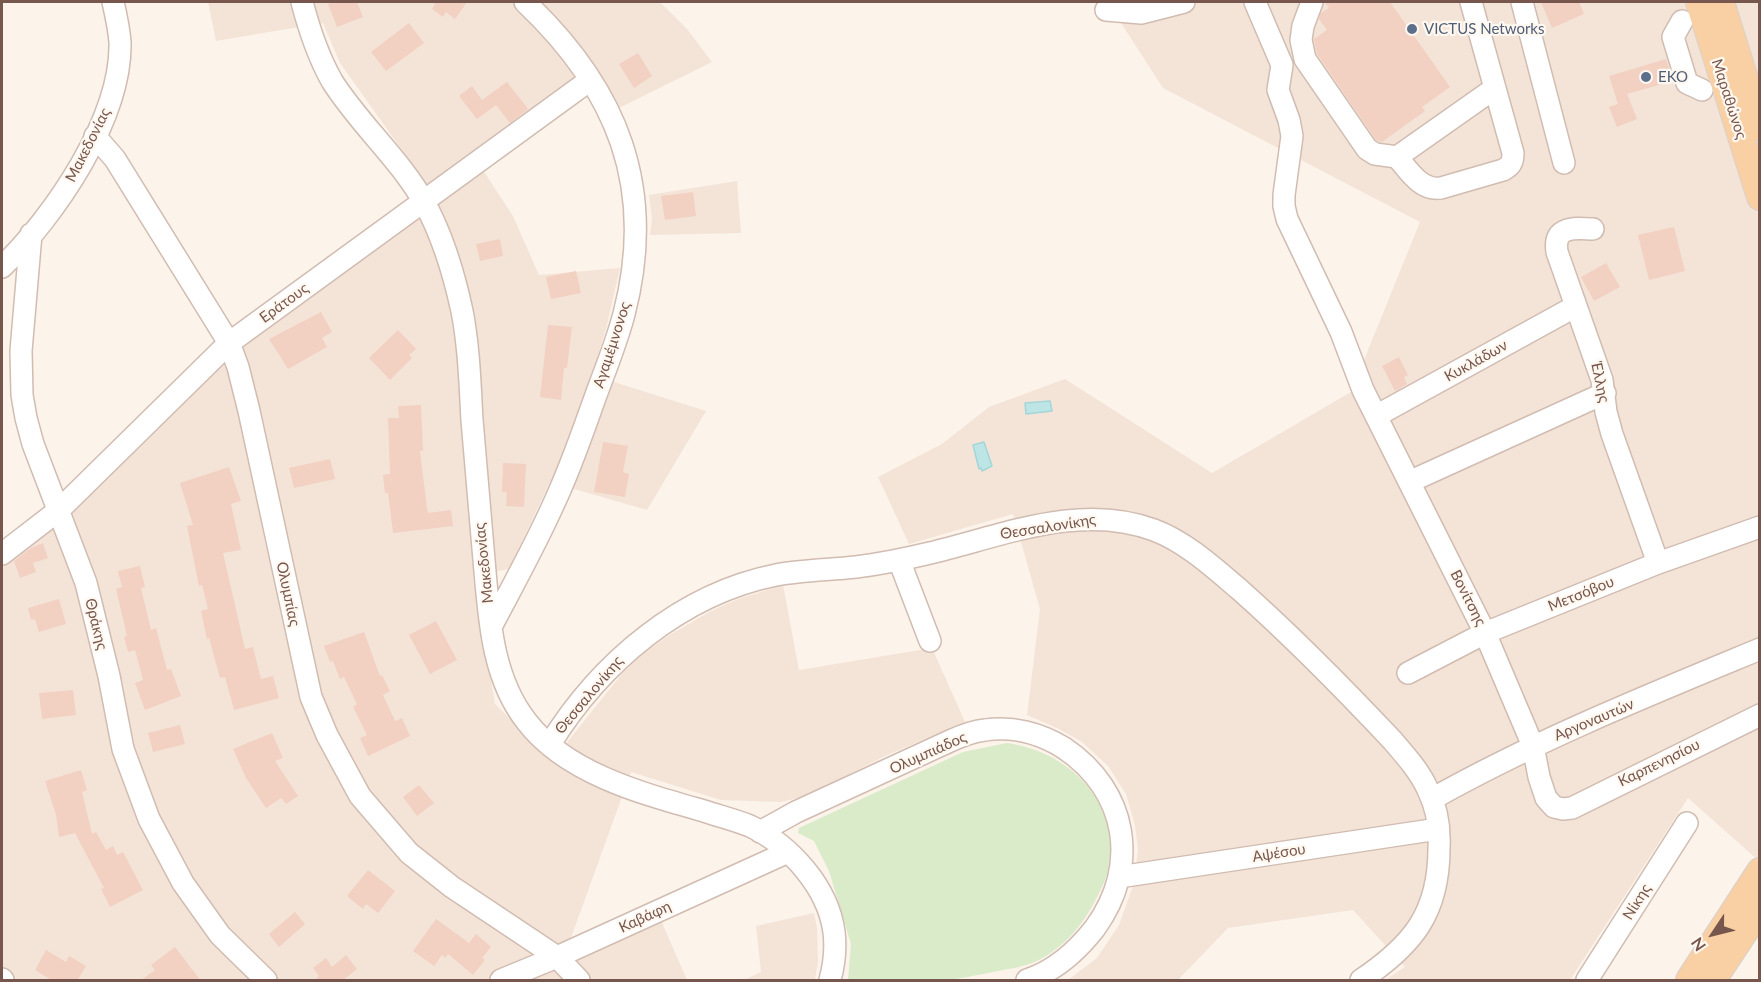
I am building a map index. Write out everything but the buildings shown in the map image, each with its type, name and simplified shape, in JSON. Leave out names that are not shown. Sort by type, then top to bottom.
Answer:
[{"type":"main road","name":"Μαραθώνος","points":[[1699,2],[1760,197]]},
{"type":"main road","name":"Μαραθώνος","points":[[1721,2],[1758,114]]},
{"type":"main road","points":[[1689,981],[1760,871]]},
{"type":"main road","points":[[1713,981],[1760,909]]},
{"type":"street","name":"Μακεδονίας","points":[[2,267],[31,234],[73,178],[95,136],[109,102],[119,58],[118,26],[112,2]]},
{"type":"street","name":"Μακεδονίας","points":[[302,2],[315,44],[333,83],[423,201],[445,250],[462,314],[491,627],[500,670],[513,703],[530,726],[550,744],[577,763],[612,782],[723,817],[760,832],[788,852],[813,881],[831,919],[835,944],[830,981]]},
{"type":"street","name":"Αγαμέμνονος","points":[[491,627],[539,535],[570,465],[611,356],[627,300],[635,230],[630,172],[617,127],[607,106],[555,33],[525,2]]},
{"type":"street","points":[[1106,10],[1141,13],[1185,2]]},
{"type":"street","name":"Βονίτσης","points":[[1255,2],[1282,64],[1278,90],[1292,136],[1284,195],[1285,213],[1341,332],[1363,390],[1485,633],[1533,746],[1542,789],[1550,803],[1559,809]]},
{"type":"street","points":[[1312,2],[1303,26],[1301,40],[1302,50],[1309,67],[1367,149],[1374,154],[1397,157],[1420,182],[1432,189],[1508,168],[1511,164],[1513,153],[1471,2]]},
{"type":"street","points":[[1522,2],[1564,163]]},
{"type":"street","points":[[1682,21],[1673,37],[1687,83],[1702,90]]},
{"type":"street","name":"Εράτους","points":[[2,554],[59,510],[229,342],[590,80]]},
{"type":"street","points":[[1397,157],[1495,88]]},
{"type":"street","name":"Ολυμπίας","points":[[95,136],[115,159],[229,342],[249,411],[311,697],[343,767],[360,796],[409,853],[452,887],[557,957],[579,981]]},
{"type":"street","name":"Έλλης","points":[[1593,229],[1576,228],[1566,230],[1558,236],[1556,240],[1560,264],[1600,372],[1612,434],[1658,563]]},
{"type":"street","name":"Θράκης","points":[[31,234],[21,351],[22,395],[33,444],[86,583],[109,676],[123,749],[149,819],[183,883],[220,935],[266,981]]},
{"type":"street","name":"Κυκλάδων","points":[[1376,417],[1576,306]]},
{"type":"street","points":[[1409,482],[1605,393]]},
{"type":"street","name":"Θεσσαλονίκης","points":[[550,744],[572,711],[620,657],[650,632],[688,609],[737,586],[792,572],[856,567],[899,560],[998,534],[1078,519],[1112,519],[1157,531],[1182,545],[1217,571],[1274,621],[1393,741],[1417,771],[1432,799],[1438,829],[1438,880],[1432,903],[1423,921],[1399,950],[1361,981]]},
{"type":"street","name":"Μετσόβου","points":[[1408,673],[1485,633],[1658,563],[1760,527]]},
{"type":"street","points":[[899,560],[930,641]]},
{"type":"street","name":"Αργοναυτών","points":[[1432,799],[1479,772],[1533,746],[1760,649]]},
{"type":"street","name":"Καρπενησίου","points":[[1559,809],[1572,808],[1760,715]]},
{"type":"street","name":"Ολυμπιάδος","points":[[760,832],[796,812],[962,736],[985,730],[1011,729],[1036,735],[1060,746],[1083,763],[1102,784],[1114,805],[1120,827],[1122,859],[1119,877],[1106,910],[1087,939],[1053,968],[1027,981]]},
{"type":"street","name":"Νίκης","points":[[1587,981],[1687,823]]},
{"type":"street","name":"Αψέσου","points":[[1119,877],[1438,829]]},
{"type":"street","name":"Καβάφη","points":[[501,981],[788,852]]},
{"type":"shaded area","points":[[208,2],[660,2],[687,29],[712,62],[619,108],[595,65],[473,155],[513,216],[539,275],[620,268],[606,329],[592,375],[706,411],[647,510],[550,482],[509,569],[473,575],[495,704],[552,761],[625,670],[644,653],[711,611],[738,599],[783,585],[799,670],[932,648],[965,722],[885,756],[806,796],[781,802],[721,800],[631,772],[568,946],[660,918],[687,980],[2,980],[2,546],[242,344],[439,202],[340,63],[323,23],[216,41]]},
{"type":"shaded area","points":[[1110,2],[1759,2],[1759,861],[1688,798],[1570,980],[1385,980],[1405,967],[1353,910],[1228,928],[1178,980],[1068,980],[1097,958],[1119,925],[1133,886],[1138,850],[1135,825],[1126,794],[1108,766],[1082,742],[1027,715],[1040,609],[1013,514],[909,544],[878,477],[942,444],[989,407],[1065,379],[1212,473],[1351,392],[1420,222],[1163,88],[1112,9]]},
{"type":"shaded area","points":[[737,181],[741,233],[650,235],[652,219],[649,195]]},
{"type":"shaded area","points":[[814,913],[818,961],[815,980],[744,980],[761,972],[756,926]]},
{"type":"green space","points":[[1007,743],[1030,748],[1071,770],[1087,786],[1100,805],[1108,826],[1110,849],[1107,874],[1084,920],[1055,950],[1037,961],[1021,966],[944,980],[848,980],[851,944],[829,871],[814,841],[798,833],[799,828],[963,752]]},
{"type":"water","points":[[1050,401],[1052,411],[1026,414],[1025,403]]},
{"type":"water","points":[[984,442],[992,466],[982,471],[981,468],[979,469],[973,445]]},
{"type":"place","name":"VICTUS Networks","points":[[1412,29]]},
{"type":"place","name":"EKO","points":[[1646,77]]}]
